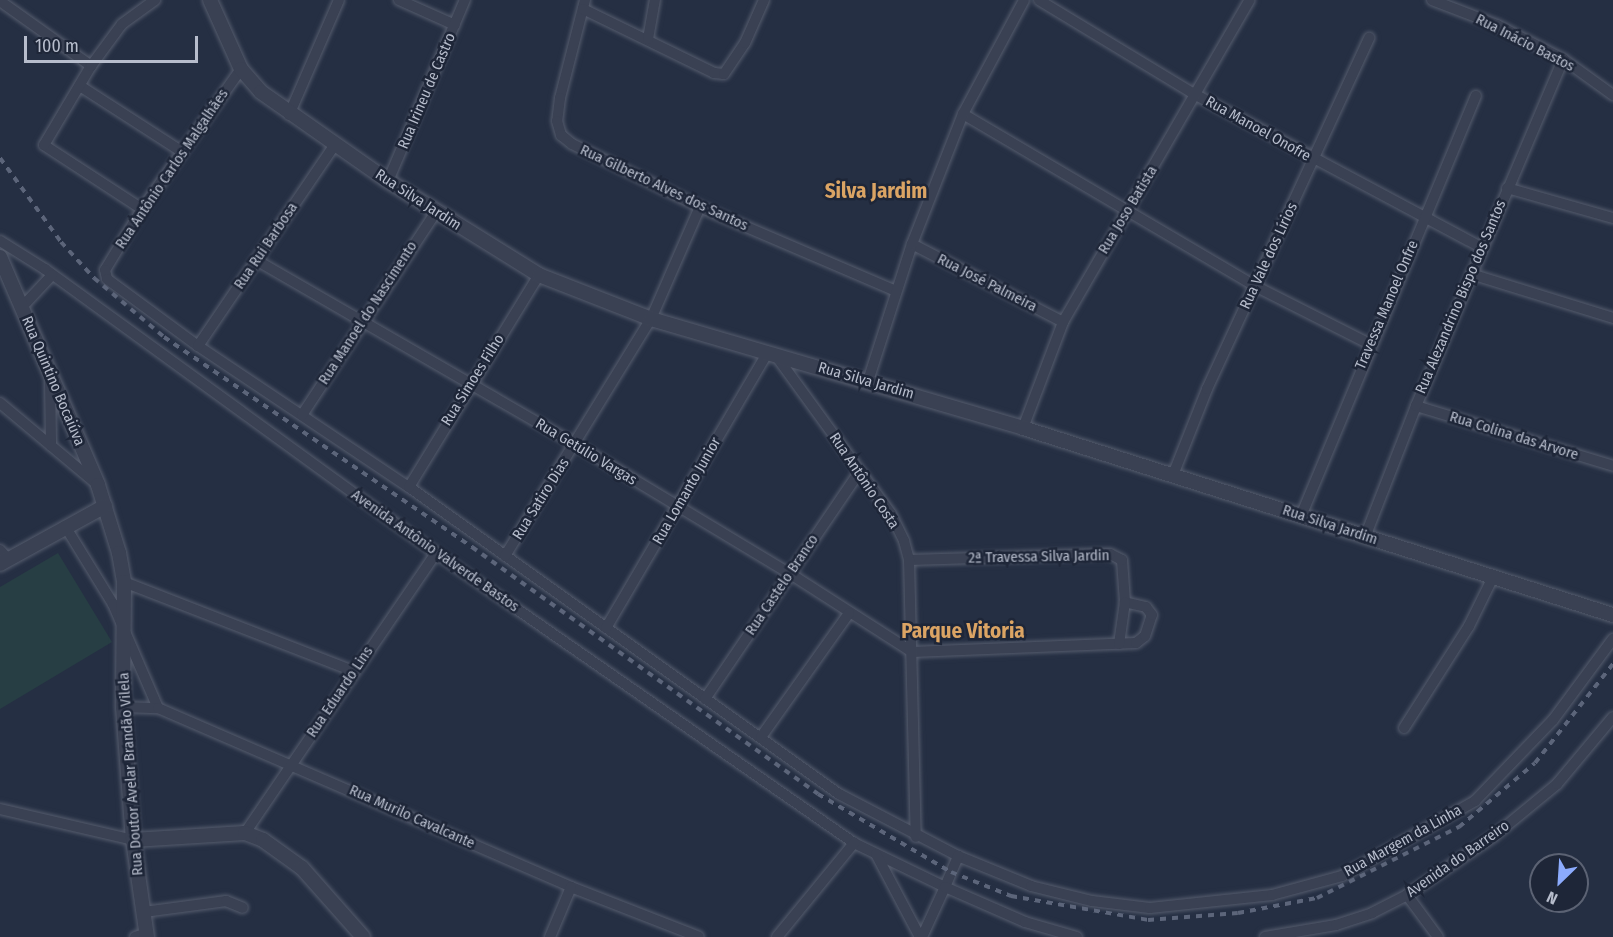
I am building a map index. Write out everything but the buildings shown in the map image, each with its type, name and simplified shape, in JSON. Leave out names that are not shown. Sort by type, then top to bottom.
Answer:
[{"type":"street","points":[[142,209],[48,151],[44,145],[91,66],[122,24],[155,0]]},
{"type":"street","name":"Rua Silva Jardim","points":[[210,0],[241,69],[289,115],[388,182],[539,275],[651,319],[1023,428],[1613,615]]},
{"type":"street","points":[[289,115],[339,0]]},
{"type":"street","points":[[399,0],[455,24]]},
{"type":"street","name":"Rua Irineu de Castro","points":[[388,182],[465,0]]},
{"type":"street","points":[[648,39],[655,0]]},
{"type":"street","points":[[584,4],[714,73],[724,74],[745,43],[764,0]]},
{"type":"street","points":[[868,381],[912,244],[963,114],[1024,0]]},
{"type":"street","name":"Rua Manoel Onofre","points":[[1039,0],[1196,95],[1423,220],[1482,248]]},
{"type":"street","name":"Rua Joso Batista","points":[[1023,428],[1063,322],[1250,0]]},
{"type":"street","name":"Rua Inácio Bastos","points":[[1432,0],[1497,25],[1563,59],[1613,95]]},
{"type":"street","points":[[0,1],[91,66]]},
{"type":"street","name":"Rua Gilberto Alves dos Santos","points":[[584,4],[560,98],[557,121],[561,135],[572,144],[700,207],[896,291]]},
{"type":"street","name":"Rua Vale dos Lírios","points":[[1173,475],[1207,389],[1369,38]]},
{"type":"street","name":"Rua Alezandrino Bispo dos Santos","points":[[1365,537],[1416,406],[1563,59]]},
{"type":"street","name":"Rua Antônio Carlos Malgalhães","points":[[198,346],[107,279],[104,271],[142,209],[241,69]]},
{"type":"street","points":[[80,86],[182,151]]},
{"type":"street","name":"Travessa Manoel Onfre","points":[[1301,516],[1370,344],[1476,96]]},
{"type":"street","points":[[963,114],[1255,286],[1370,344]]},
{"type":"street","name":"Rua Rui Barbosa","points":[[198,346],[334,146]]},
{"type":"street","points":[[1507,188],[1613,218]]},
{"type":"street","name":"Rua Satiro Dias","points":[[505,556],[651,319],[700,207]]},
{"type":"street","name":"Rua Manoel do Nascimento","points":[[302,415],[361,321],[436,212]]},
{"type":"street","name":"Avenida Antônio Valverde Bastos","points":[[0,241],[52,275],[436,552],[854,843],[945,887]]},
{"type":"street","name":"Rua José Palmeira","points":[[912,244],[1063,322]]},
{"type":"street","name":"Rua Quintino Bocaiúva","points":[[0,257],[105,506]]},
{"type":"street","name":"Rua Getúlio Vargas","points":[[256,260],[575,444],[789,573],[912,652]]},
{"type":"street","points":[[1471,274],[1613,318]]},
{"type":"street","points":[[22,307],[52,275]]},
{"type":"street","name":"Rua Simoes Filho","points":[[409,487],[469,383],[539,275]]},
{"type":"street","points":[[198,346],[409,487],[839,794],[916,837]]},
{"type":"street","name":"Rua Antônio Costa","points":[[772,355],[891,514],[909,560],[916,837]]},
{"type":"street","name":"Rua Lomanto Junior","points":[[606,628],[772,355]]},
{"type":"street","points":[[50,379],[51,446]]},
{"type":"street","points":[[0,403],[98,485]]},
{"type":"street","name":"Rua Colina das Arvore","points":[[1416,406],[1613,466]]},
{"type":"street","name":"Rua Castelo Branco","points":[[705,699],[859,472]]},
{"type":"street","points":[[3,557],[105,506]]},
{"type":"street","name":"Rua Doutor Avelar Brandão Vilela","points":[[105,506],[124,582],[123,707],[133,840],[144,912],[143,936]]},
{"type":"street","points":[[65,526],[122,622],[158,708]]},
{"type":"street","name":"Rua Eduardo Lins","points":[[245,833],[436,552]]},
{"type":"street","name":"2ª Travessa Silva Jardin","points":[[909,560],[1110,554],[1122,560],[1125,602]]},
{"type":"street","points":[[1404,728],[1469,626],[1493,577]]},
{"type":"street","points":[[124,582],[354,671]]},
{"type":"street","points":[[912,652],[1119,644],[1141,641],[1152,615],[1146,607],[1125,602],[1119,644]]},
{"type":"street","points":[[761,737],[849,613]]},
{"type":"street","name":"Rua Margem da Linha","points":[[916,837],[1031,886],[1092,901],[1150,908],[1272,895],[1342,876],[1475,801],[1553,720],[1613,639]]},
{"type":"street","name":"Rua Murilo Cavalcante","points":[[123,707],[158,708],[571,887],[699,937]]},
{"type":"street","name":"Avenida do Barreiro","points":[[1265,937],[1336,925],[1372,913],[1407,896],[1494,836],[1557,784],[1613,717]]},
{"type":"street","points":[[0,809],[133,840],[245,833],[280,850],[302,868],[363,937]]},
{"type":"street","points":[[777,937],[854,843]]},
{"type":"street","points":[[875,854],[921,937]]},
{"type":"street","points":[[921,937],[958,856]]},
{"type":"street","points":[[550,937],[571,887]]},
{"type":"street","points":[[945,887],[1025,922],[1077,937]]},
{"type":"street","points":[[1407,896],[1438,937]]},
{"type":"street","points":[[144,912],[226,901],[243,908]]},
{"type":"green space","points":[[58,553],[112,642],[0,709],[0,587]]},
{"type":"railway","points":[[0,158],[61,242],[94,278],[164,337],[472,547],[818,794],[951,872],[1011,896],[1148,920],[1238,913],[1317,898],[1459,827],[1535,763],[1613,664]]},
{"type":"district","name":"Silva Jardim","points":[[876,191]]},
{"type":"district","name":"Parque Vitoria","points":[[963,631]]}]
